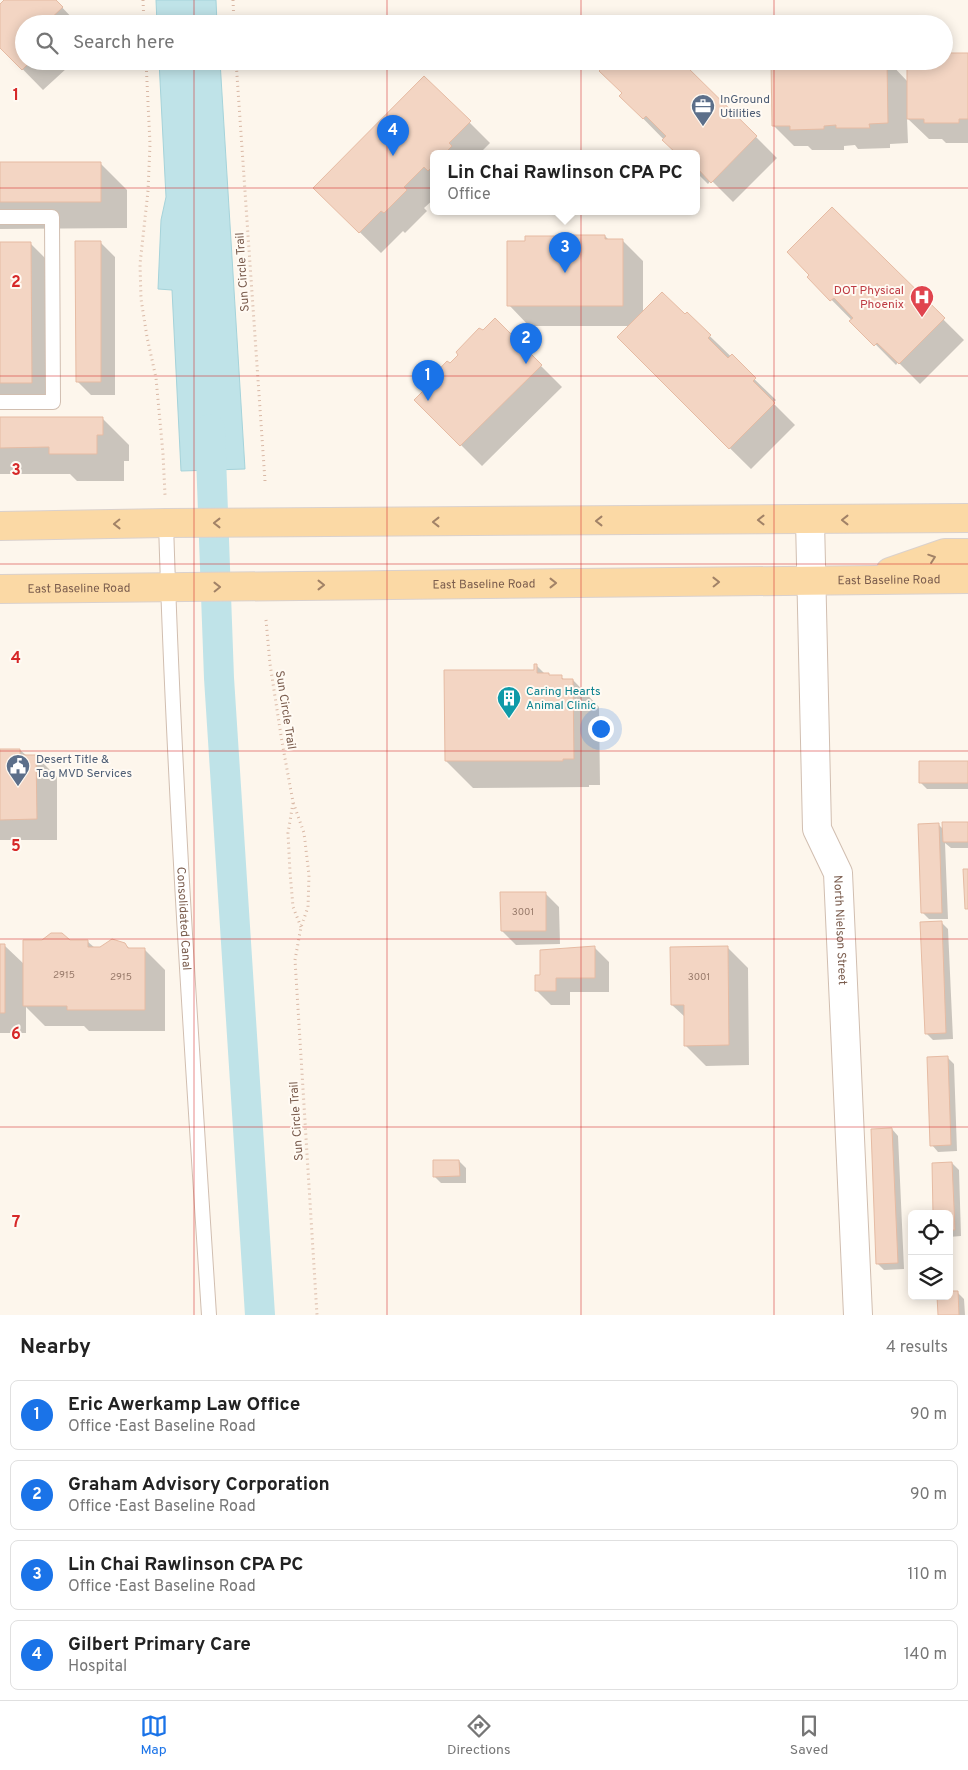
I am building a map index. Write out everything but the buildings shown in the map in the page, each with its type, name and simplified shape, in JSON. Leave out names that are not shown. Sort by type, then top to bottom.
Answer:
[{"type":"main road","points":[[0,526],[166,523],[968,518]]},
{"type":"main road","points":[[869,579],[945,553],[968,553]]},
{"type":"main road","name":"East Baseline Road","points":[[0,589],[968,579]]},
{"type":"street","name":"North Nielson Street","points":[[810,520],[817,829],[838,873],[858,1315]]},
{"type":"lane","points":[[0,217],[52,217],[53,402],[0,402]]},
{"type":"lane","name":"Consolidated Canal","points":[[166,523],[175,768],[187,991],[209,1315]]},
{"type":"path","points":[[143,0],[144,15]]},
{"type":"path","points":[[233,0],[234,15]]},
{"type":"path","points":[[146,70],[150,144],[148,191],[140,264],[141,299],[156,378],[163,454],[166,523]]},
{"type":"path","name":"Sun Circle Trail","points":[[237,70],[265,480]]},
{"type":"path","name":"Sun Circle Trail","points":[[266,620],[270,664],[293,802],[304,833],[309,876],[308,907],[301,927],[295,960],[317,1315]]},
{"type":"path","name":"Sun Circle Trail","points":[[293,802],[288,833],[290,872],[293,907],[301,927]]},
{"type":"water","points":[[156,0],[216,0],[217,15],[157,15]]},
{"type":"water","points":[[159,70],[221,70],[245,469],[181,471],[172,290],[158,289],[161,220],[166,197]]},
{"type":"waterway","points":[[210,429],[219,678],[260,1315]]},
{"type":"place","name":"InGround Utilities","points":[[703,127]]},
{"type":"place","name":"Gilbert Primary Care","points":[[393,156]]},
{"type":"place","name":"Lin Chai Rawlinson CPA PC","points":[[565,273]]},
{"type":"place","name":"DOT Physical Phoenix","points":[[922,318]]},
{"type":"place","name":"Graham Advisory Corporation","points":[[526,364]]},
{"type":"place","name":"Eric Awerkamp Law Office","points":[[428,401]]},
{"type":"place","name":"Caring Hearts Animal Clinic","points":[[509,719]]},
{"type":"place","name":"Desert Title & Tag MVD Services","points":[[18,787]]}]
